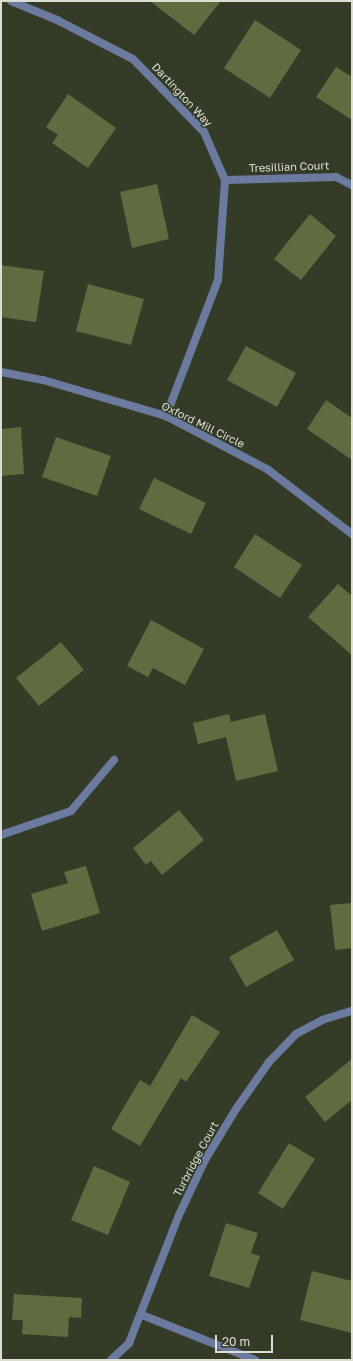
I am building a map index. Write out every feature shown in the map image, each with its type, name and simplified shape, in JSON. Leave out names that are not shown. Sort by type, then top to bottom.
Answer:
[{"type":"street","name":"Dartington Way","points":[[11,1],[57,20],[133,59],[204,132],[225,180],[218,280],[166,416]]},
{"type":"street","name":"Tresillian Court","points":[[225,180],[336,177],[352,185]]},
{"type":"street","name":"Oxford Mill Circle","points":[[1,372],[44,380],[166,416],[267,469],[352,534]]},
{"type":"street","points":[[1,835],[71,811],[114,760]]},
{"type":"street","name":"Turbridge Court","points":[[111,1360],[129,1344],[142,1315],[179,1215],[205,1160],[236,1108],[269,1062],[296,1034],[322,1020],[352,1011]]},
{"type":"street","points":[[142,1315],[255,1360]]},
{"type":"building","points":[[150,1],[221,1],[194,35]]},
{"type":"building","points":[[255,20],[301,50],[270,98],[224,68]]},
{"type":"building","points":[[336,67],[352,77],[352,120],[316,97]]},
{"type":"building","points":[[68,94],[116,128],[88,168],[52,143],[58,135],[46,127]]},
{"type":"building","points":[[157,184],[169,239],[132,248],[120,192]]},
{"type":"building","points":[[310,214],[336,236],[301,280],[274,259]]},
{"type":"building","points":[[1,265],[44,271],[36,322],[1,317]]},
{"type":"building","points":[[88,284],[144,299],[131,345],[76,331]]},
{"type":"building","points":[[246,346],[296,373],[277,407],[227,380]]},
{"type":"building","points":[[326,400],[352,418],[352,460],[307,429]]},
{"type":"building","points":[[21,427],[24,474],[1,476],[1,429]]},
{"type":"building","points":[[56,437],[111,456],[97,496],[42,477]]},
{"type":"building","points":[[154,478],[206,503],[191,534],[139,509]]},
{"type":"building","points":[[255,534],[302,565],[280,598],[234,567]]},
{"type":"building","points":[[338,584],[352,596],[352,655],[308,617]]},
{"type":"building","points":[[151,620],[204,649],[185,685],[153,668],[148,677],[127,666]]},
{"type":"building","points":[[61,642],[84,670],[39,706],[16,678]]},
{"type":"building","points":[[229,714],[231,722],[265,714],[278,771],[236,781],[226,737],[198,744],[193,723]]},
{"type":"building","points":[[179,810],[204,840],[162,875],[151,861],[146,865],[133,848]]},
{"type":"building","points":[[86,866],[100,913],[42,931],[31,894],[68,883],[64,872]]},
{"type":"building","points":[[352,903],[352,948],[335,950],[330,905]]},
{"type":"building","points":[[277,930],[294,960],[246,987],[229,957]]},
{"type":"building","points":[[192,1015],[220,1032],[186,1082],[181,1078],[140,1146],[111,1129],[140,1080],[150,1086]]},
{"type":"building","points":[[352,1059],[352,1100],[325,1122],[305,1097]]},
{"type":"building","points":[[289,1143],[315,1159],[283,1209],[258,1193]]},
{"type":"building","points":[[94,1166],[130,1182],[108,1235],[71,1220]]},
{"type":"building","points":[[226,1223],[258,1233],[251,1253],[260,1256],[249,1288],[209,1276]]},
{"type":"building","points":[[312,1271],[352,1281],[352,1333],[300,1320]]},
{"type":"building","points":[[14,1294],[82,1298],[81,1318],[69,1317],[68,1337],[22,1334],[23,1320],[12,1320]]}]
